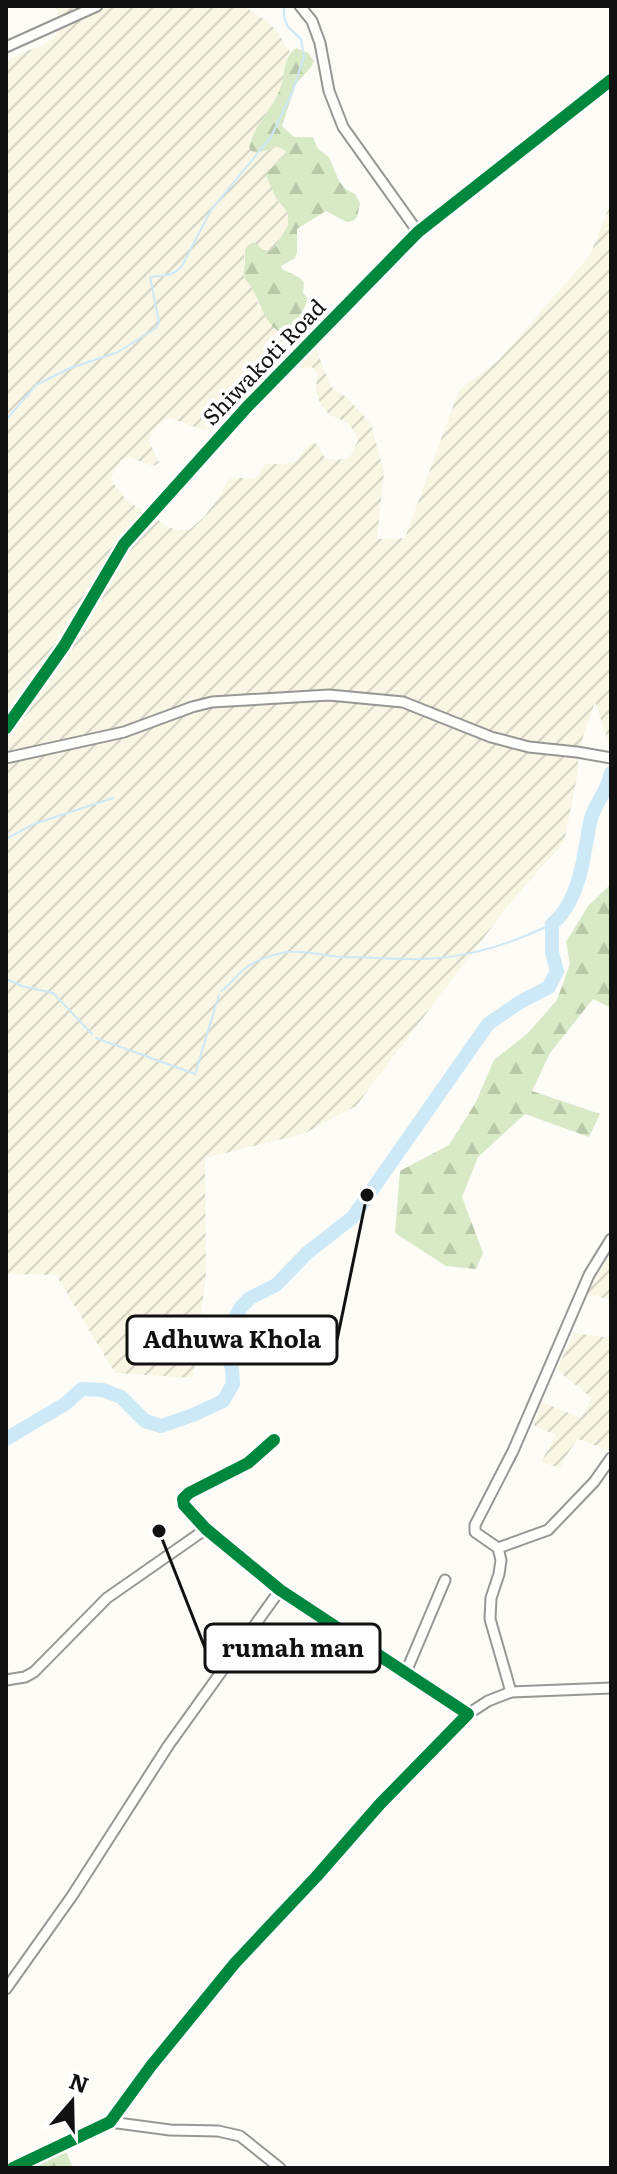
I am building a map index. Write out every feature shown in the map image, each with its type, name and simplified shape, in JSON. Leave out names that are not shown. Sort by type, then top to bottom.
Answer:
[{"type":"street","points":[[6,47],[97,6]]},
{"type":"street","points":[[300,6],[312,21],[320,43],[329,91],[343,127],[418,232]]},
{"type":"street","name":"Shiwakoti Road","points":[[7,725],[64,646],[124,544],[247,407],[418,232],[611,80]]},
{"type":"street","points":[[6,758],[124,732],[212,702],[329,695],[403,702],[491,737],[529,747],[611,758]]},
{"type":"street","points":[[511,1692],[490,1619],[491,1598],[501,1560],[498,1548],[475,1532],[475,1525],[513,1451],[589,1275],[611,1239]]},
{"type":"street","points":[[274,1440],[248,1463],[189,1493],[183,1499],[184,1505],[206,1529],[280,1590],[468,1714]]},
{"type":"street","points":[[498,1548],[548,1530],[594,1482],[611,1458]]},
{"type":"street","points":[[6,1680],[34,1672],[107,1598],[206,1529]]},
{"type":"street","points":[[406,1672],[445,1580]]},
{"type":"street","points":[[6,1989],[72,1896],[168,1746],[280,1590]]},
{"type":"street","points":[[13,2168],[110,2122],[235,1963],[380,1804],[468,1714],[488,1701],[511,1692],[611,1688]]},
{"type":"street","points":[[110,2122],[170,2130],[218,2131],[240,2136],[280,2168]]},
{"type":"shaded area","points":[[56,6],[244,6],[276,30],[290,52],[279,92],[250,140],[269,150],[275,146],[286,151],[285,156],[269,169],[276,198],[288,213],[288,225],[275,247],[269,251],[258,247],[244,250],[244,278],[259,306],[290,336],[310,333],[331,387],[346,397],[371,424],[384,472],[377,539],[405,538],[459,390],[498,361],[590,255],[611,203],[611,741],[609,744],[595,702],[578,752],[578,772],[564,842],[510,903],[356,1106],[303,1134],[205,1158],[206,1274],[193,1378],[115,1373],[56,1275],[6,1274],[6,62],[42,46],[54,38],[60,27]],"holes":[[[276,359],[302,368],[312,367],[317,373],[316,392],[321,405],[330,415],[348,423],[356,434],[358,441],[349,458],[325,458],[315,443],[309,444],[296,461],[265,464],[253,479],[234,477],[228,480],[204,517],[189,530],[176,530],[164,525],[128,502],[113,483],[111,477],[121,460],[128,457],[153,466],[159,463],[149,441],[154,429],[164,420],[170,418],[203,430],[216,427]]]},
{"type":"shaded area","points":[[611,1253],[611,1300],[587,1294]]},
{"type":"shaded area","points":[[574,1333],[611,1338],[611,1449],[578,1439],[560,1468],[541,1462],[556,1435],[534,1426],[542,1402],[581,1418],[592,1398],[557,1370]]},
{"type":"green space","points":[[296,48],[308,53],[314,61],[296,84],[282,126],[294,137],[313,137],[318,149],[329,157],[339,181],[355,194],[360,203],[353,221],[347,222],[326,211],[297,229],[295,258],[281,266],[304,283],[303,293],[308,299],[298,322],[310,333],[286,335],[273,327],[244,273],[248,246],[254,242],[269,251],[275,247],[288,225],[288,213],[276,198],[266,175],[286,151],[275,146],[254,152],[249,146],[277,96],[286,61]]},
{"type":"green space","points":[[611,884],[611,1008],[593,999],[550,1053],[532,1091],[600,1114],[589,1137],[525,1114],[478,1157],[462,1197],[483,1253],[476,1269],[446,1266],[395,1233],[400,1171],[449,1145],[476,1102],[494,1060],[528,1033],[557,1000],[570,964],[566,942],[588,906]]},
{"type":"green space","points":[[65,2149],[73,2168],[20,2168]]},
{"type":"waterway","points":[[6,420],[36,385],[68,369],[118,352],[156,328],[159,322],[150,277],[171,274],[182,266],[211,210],[271,137],[292,93],[304,57],[301,39],[288,27],[284,17],[284,6]]},
{"type":"waterway","points":[[6,1439],[65,1404],[82,1389],[103,1390],[121,1397],[145,1421],[161,1426],[223,1401],[233,1384],[227,1355],[235,1318],[241,1307],[250,1298],[276,1285],[307,1253],[353,1217],[488,1024],[549,987],[557,971],[552,953],[552,924],[575,890],[591,817],[611,773]]},
{"type":"waterway","points":[[6,839],[34,824],[113,798]]},
{"type":"waterway","points":[[221,991],[251,964],[282,953],[392,959],[439,958],[489,948],[552,924]]},
{"type":"waterway","points":[[6,979],[53,993],[92,1034]]},
{"type":"waterway","points":[[96,1038],[195,1074],[219,995]]},
{"type":"cycle path","points":[[6,728],[64,646],[124,544],[247,407],[418,232],[611,80]]},
{"type":"cycle path","points":[[13,2168],[110,2122],[235,1963],[380,1804],[468,1714],[280,1590],[206,1529],[184,1505],[183,1499],[189,1493],[248,1463],[274,1440]]},
{"type":"place","name":"Adhuwa Khola","points":[[367,1195]]},
{"type":"place","name":"rumah man","points":[[159,1531]]}]
